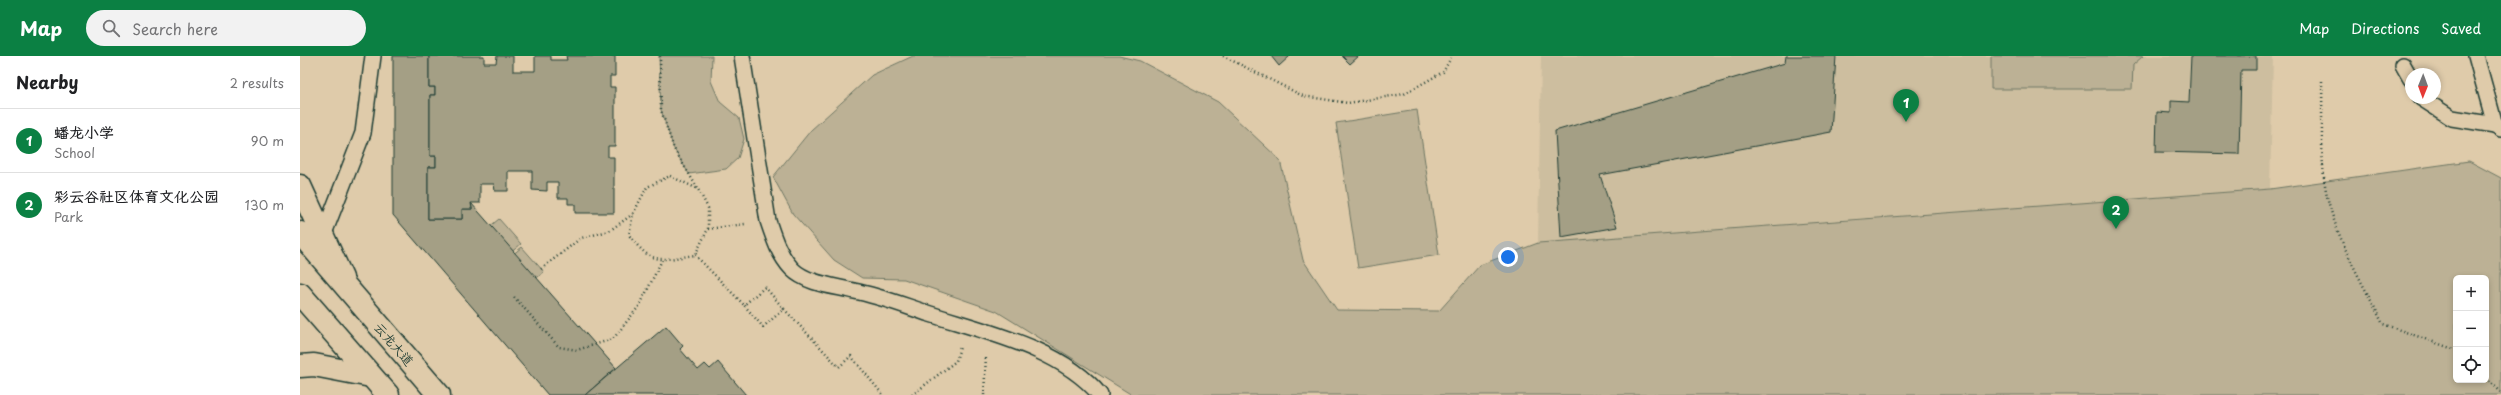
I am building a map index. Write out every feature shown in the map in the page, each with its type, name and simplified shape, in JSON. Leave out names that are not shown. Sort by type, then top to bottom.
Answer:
[{"type":"main road","name":"云龙大道","points":[[300,186],[349,293]]},
{"type":"main road","name":"云龙大道","points":[[300,234],[349,293],[439,395]]},
{"type":"main road","points":[[300,294],[308,309],[388,395]]},
{"type":"main road","points":[[300,366],[314,365],[371,376]]},
{"type":"lane","points":[[323,236],[363,133],[373,56]]},
{"type":"lane","points":[[742,56],[768,221],[776,247],[793,270],[824,286],[855,291],[993,334],[1051,356],[1091,383],[1100,395]]},
{"type":"lane","points":[[2430,104],[2452,118],[2498,127],[2476,56]]},
{"type":"lane","points":[[2403,65],[2405,68]]},
{"type":"path","points":[[660,56],[661,110],[674,149],[708,208],[708,229],[695,255]]},
{"type":"path","points":[[1223,56],[1303,96],[1348,103],[1404,94],[1443,72],[1452,56]]},
{"type":"path","points":[[2322,81],[2323,144],[2327,198],[2343,245],[2383,324],[2453,349]]},
{"type":"path","points":[[695,255],[662,260],[642,253],[629,235],[633,214],[647,187],[670,176],[698,189]]},
{"type":"path","points":[[541,269],[582,238],[609,231],[633,214]]},
{"type":"path","points":[[708,229],[768,221]]},
{"type":"path","points":[[695,255],[744,305],[763,327],[784,308]]},
{"type":"path","points":[[514,297],[559,347],[577,350],[613,339],[640,306],[662,260]]},
{"type":"path","points":[[744,305],[765,287],[839,367],[851,356],[883,395]]},
{"type":"path","points":[[912,395],[956,361],[966,326]]},
{"type":"path","points":[[984,395],[985,358],[993,334]]},
{"type":"path","points":[[2489,381],[2501,392]]},
{"type":"shaded area","points":[[659,56],[712,56],[711,81],[720,102],[739,118],[744,139],[738,158],[726,169],[689,174],[674,149],[661,110]]},
{"type":"shaded area","points":[[913,56],[1119,56],[1140,61],[1218,102],[1280,160],[1303,260],[1337,310],[1439,311],[1480,265],[1538,243],[2270,189],[2469,161],[2501,178],[2501,395],[1132,395],[996,311],[904,279],[862,278],[834,260],[793,214],[773,177],[811,130],[872,75]]},
{"type":"shaded area","points":[[1541,56],[2273,56],[2270,189],[1538,243]]},
{"type":"shaded area","points":[[1991,56],[2143,56],[2133,65],[2132,89],[1991,89]]},
{"type":"shaded area","points":[[1417,110],[1439,255],[1358,268],[1336,123]]},
{"type":"shaded area","points":[[499,219],[521,244],[478,280],[456,254]]},
{"type":"shaded area","points":[[522,247],[544,272],[514,297],[479,282]]},
{"type":"building","points":[[393,56],[429,56],[429,87],[435,87],[435,95],[430,95],[430,156],[436,156],[436,167],[428,167],[428,219],[462,219],[462,209],[472,209],[471,203],[616,368],[585,395],[548,395],[393,215]]},
{"type":"building","points":[[429,56],[484,56],[484,63],[496,63],[497,56],[513,56],[513,71],[535,71],[535,56],[551,56],[551,60],[567,60],[566,56],[615,56],[615,76],[610,76],[610,87],[615,87],[615,146],[608,146],[608,157],[614,157],[614,213],[575,213],[575,204],[568,204],[568,198],[558,198],[558,182],[547,182],[547,191],[532,190],[532,171],[508,171],[508,191],[495,191],[494,184],[480,184],[480,203],[471,203],[472,209],[462,209],[462,219],[428,219],[428,167],[436,167],[436,156],[430,156],[430,95],[435,95],[435,87],[429,87]]},
{"type":"building","points":[[1271,56],[1290,56],[1279,66]]},
{"type":"building","points":[[1342,56],[1359,56],[1350,64]]},
{"type":"building","points":[[1786,56],[1836,56],[1831,132],[1600,175],[1617,227],[1561,237],[1555,131],[1785,63]]},
{"type":"building","points":[[2191,56],[2256,56],[2256,70],[2241,70],[2239,154],[2156,152],[2157,112],[2171,113],[2171,101],[2189,102]]},
{"type":"building","points":[[666,326],[683,346],[680,349],[698,370],[705,364],[710,369],[718,362],[746,395],[585,395]]},
{"type":"place","name":"蟠龙小学","points":[[1906,122]]},
{"type":"place","name":"彩云谷社区体育文化公园","points":[[2116,229]]}]
